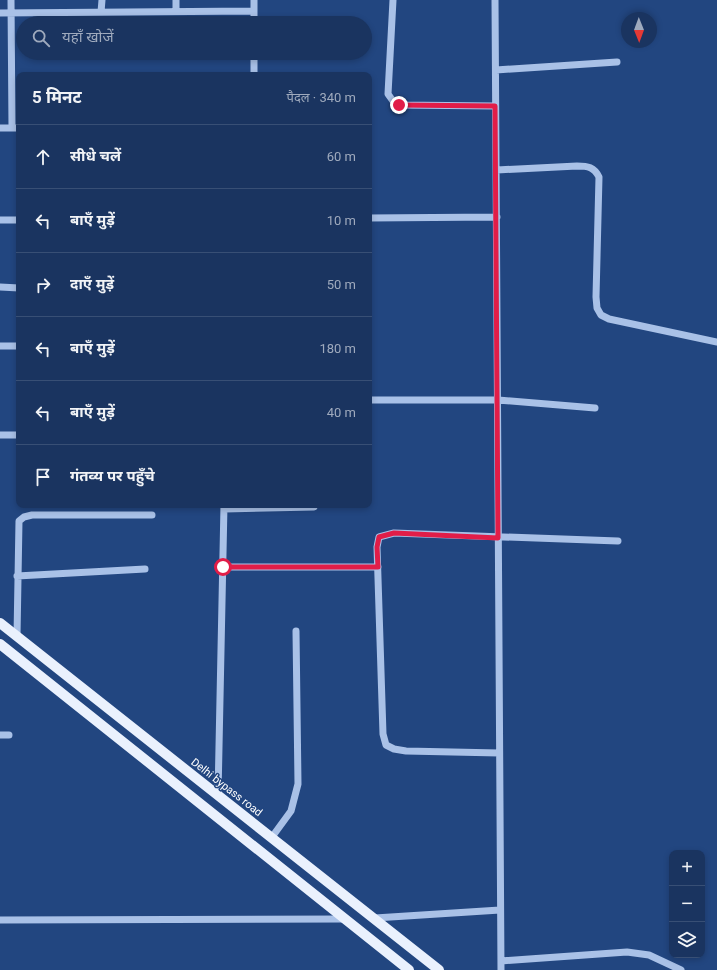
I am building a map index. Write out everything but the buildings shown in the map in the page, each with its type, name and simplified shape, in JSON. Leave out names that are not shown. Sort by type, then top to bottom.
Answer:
[{"type":"main road","name":"Delhi bypass road","points":[[0,623],[439,970]]},
{"type":"main road","points":[[0,644],[409,970]]},
{"type":"street","points":[[0,128],[16,128],[11,0]]},
{"type":"street","points":[[101,12],[102,0]]},
{"type":"street","points":[[176,0],[176,10]]},
{"type":"street","points":[[254,0],[254,16]]},
{"type":"street","points":[[393,0],[388,94],[393,101],[399,105],[495,106]]},
{"type":"street","points":[[496,0],[495,106],[497,170],[501,970]]},
{"type":"street","points":[[0,12],[176,10],[254,11]]},
{"type":"street","points":[[254,60],[254,72]]},
{"type":"street","points":[[496,70],[616,62]]},
{"type":"street","points":[[497,170],[578,166],[588,166],[595,170],[599,177],[596,297],[601,315],[609,319],[717,342]]},
{"type":"street","points":[[372,218],[497,217]]},
{"type":"street","points":[[0,220],[16,220]]},
{"type":"street","points":[[0,287],[16,288]]},
{"type":"street","points":[[0,346],[16,346]]},
{"type":"street","points":[[372,400],[498,400],[595,408]]},
{"type":"street","points":[[0,435],[16,435]]},
{"type":"street","points":[[218,795],[224,508]]},
{"type":"street","points":[[17,636],[19,521],[24,516],[152,515]]},
{"type":"street","points":[[499,753],[406,751],[394,749],[386,745],[383,734],[377,547],[379,537],[394,533],[498,538],[618,540]]},
{"type":"street","points":[[223,567],[378,567]]},
{"type":"street","points":[[17,576],[145,569]]},
{"type":"street","points":[[272,837],[291,811],[298,784],[296,631]]},
{"type":"street","points":[[0,736],[9,735]]},
{"type":"street","points":[[375,918],[500,910]]},
{"type":"street","points":[[0,920],[345,919]]},
{"type":"street","points":[[501,961],[628,952],[649,955],[681,970]]},
{"type":"route","points":[[223,567],[378,567],[377,547],[379,537],[394,533],[498,538],[497,170],[495,106],[399,105]]}]
